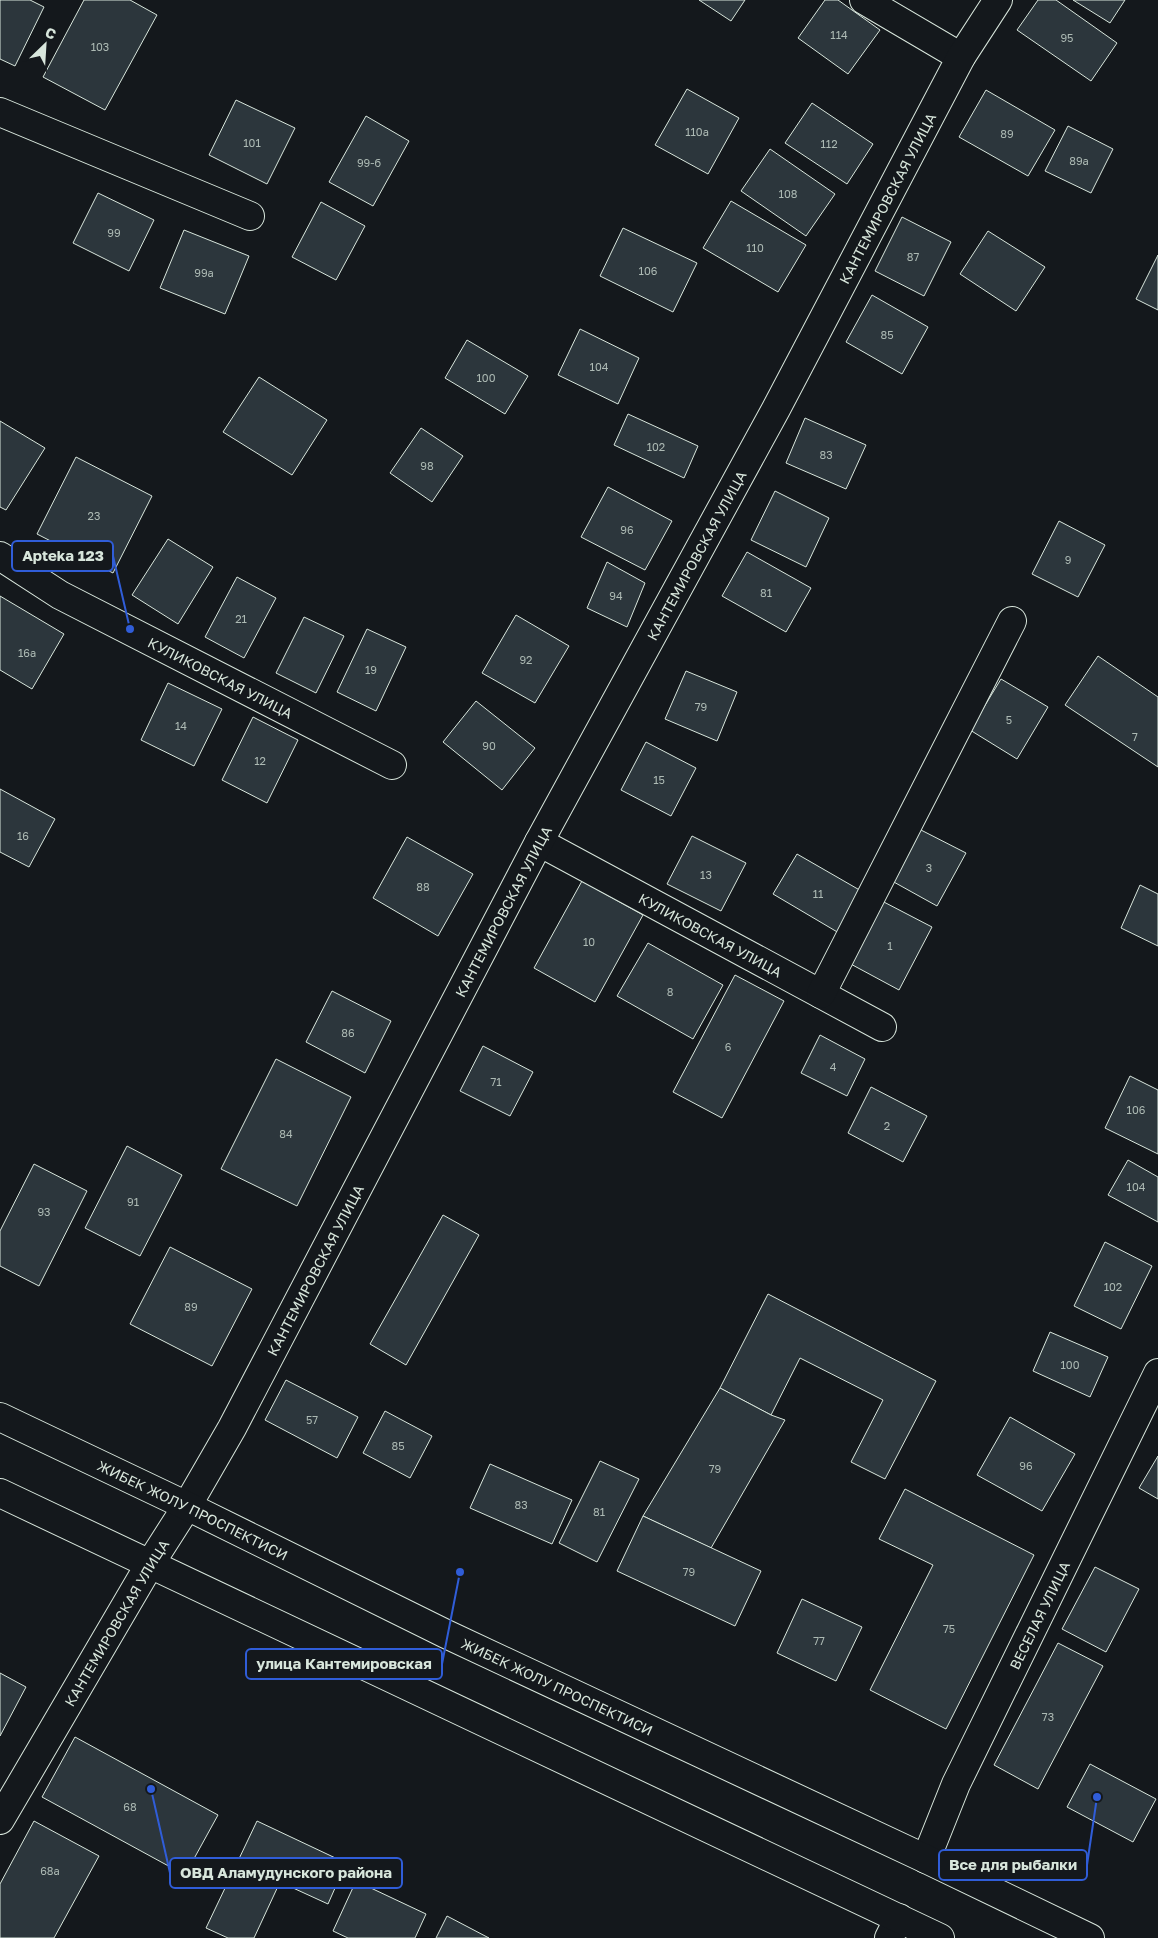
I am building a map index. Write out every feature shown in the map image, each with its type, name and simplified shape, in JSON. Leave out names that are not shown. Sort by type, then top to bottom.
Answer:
[{"type":"street","points":[[864,0],[962,57]]},
{"type":"street","name":"КАНТЕМИРОВСКАЯ УЛИЦА","points":[[0,1820],[232,1428],[539,842],[771,418],[962,57],[998,0]]},
{"type":"street","points":[[0,112],[250,216]]},
{"type":"street","name":"КУЛИКОВСКАЯ УЛИЦА","points":[[0,556],[60,595],[392,765]]},
{"type":"street","points":[[821,994],[1012,621]]},
{"type":"street","name":"КУЛИКОВСКАЯ УЛИЦА","points":[[539,842],[882,1027]]},
{"type":"street","name":"ВЕСЕЛАЯ УЛИЦА","points":[[926,1859],[956,1784],[1158,1373]]},
{"type":"street","name":"ЖИБЕК ЖОЛУ ПРОСПЕКТИСИ","points":[[0,1417],[187,1506],[446,1634],[1090,1938]]},
{"type":"street","points":[[0,1493],[150,1564],[894,1928],[940,1938]]},
{"type":"building","points":[[0,0],[30,0],[44,7],[15,66],[0,59]]},
{"type":"building","points":[[84,0],[130,0],[157,15],[105,110],[43,77]]},
{"type":"building","points":[[699,0],[745,0],[731,21]]},
{"type":"building","points":[[825,0],[838,0],[880,30],[848,74],[798,38]]},
{"type":"building","points":[[1038,0],[1056,0],[1117,43],[1091,81],[1017,30]]},
{"type":"building","points":[[1073,0],[1125,0],[1110,23]]},
{"type":"building","points":[[687,89],[739,118],[708,174],[655,145]]},
{"type":"building","points":[[986,90],[1055,130],[1028,176],[959,137]]},
{"type":"building","points":[[236,100],[295,128],[267,184],[209,155]]},
{"type":"building","points":[[812,103],[873,144],[847,184],[785,143]]},
{"type":"building","points":[[366,116],[409,141],[373,206],[329,182]]},
{"type":"building","points":[[1068,126],[1113,149],[1091,193],[1045,171]]},
{"type":"building","points":[[770,149],[835,194],[806,236],[741,191]]},
{"type":"building","points":[[98,193],[154,220],[129,271],[73,243]]},
{"type":"building","points":[[731,201],[806,245],[778,292],[703,248]]},
{"type":"building","points":[[321,202],[365,226],[336,280],[292,257]]},
{"type":"building","points":[[902,217],[951,242],[924,296],[875,271]]},
{"type":"building","points":[[623,228],[697,263],[673,312],[600,276]]},
{"type":"building","points":[[184,230],[249,256],[225,314],[160,288]]},
{"type":"building","points":[[988,231],[1045,267],[1016,311],[960,274]]},
{"type":"building","points":[[1158,255],[1158,310],[1136,299]]},
{"type":"building","points":[[872,295],[928,327],[902,374],[846,342]]},
{"type":"building","points":[[580,329],[639,358],[618,404],[558,375]]},
{"type":"building","points":[[467,340],[528,376],[505,414],[445,378]]},
{"type":"building","points":[[259,377],[327,420],[292,475],[223,432]]},
{"type":"building","points":[[628,414],[698,446],[684,478],[614,445]]},
{"type":"building","points":[[805,418],[866,445],[846,489],[786,463]]},
{"type":"building","points":[[0,421],[45,448],[6,510],[0,507]]},
{"type":"building","points":[[421,428],[463,456],[432,502],[390,473]]},
{"type":"building","points":[[76,457],[152,496],[113,573],[37,534]]},
{"type":"building","points":[[608,487],[672,521],[645,570],[581,537]]},
{"type":"building","points":[[775,491],[829,518],[806,567],[751,540]]},
{"type":"building","points":[[1059,521],[1105,545],[1078,597],[1032,574]]},
{"type":"building","points":[[168,539],[213,567],[178,624],[132,595]]},
{"type":"building","points":[[747,552],[811,588],[786,632],[722,596]]},
{"type":"building","points":[[607,562],[645,583],[627,627],[587,608]]},
{"type":"building","points":[[237,577],[276,598],[244,658],[205,637]]},
{"type":"building","points":[[0,596],[64,634],[32,689],[0,670]]},
{"type":"building","points":[[516,615],[569,646],[535,703],[482,673]]},
{"type":"building","points":[[304,617],[344,636],[316,693],[276,673]]},
{"type":"building","points":[[367,629],[406,647],[376,711],[337,692]]},
{"type":"building","points":[[1098,656],[1158,697],[1158,767],[1065,705]]},
{"type":"building","points":[[686,671],[737,692],[717,741],[665,719]]},
{"type":"building","points":[[1001,679],[1048,707],[1017,759],[970,730]]},
{"type":"building","points":[[168,683],[222,709],[194,766],[141,740]]},
{"type":"building","points":[[476,701],[535,748],[502,790],[443,742]]},
{"type":"building","points":[[253,717],[298,740],[267,803],[222,780]]},
{"type":"building","points":[[646,742],[696,768],[671,816],[621,790]]},
{"type":"building","points":[[0,789],[55,819],[29,867],[0,852]]},
{"type":"building","points":[[919,829],[966,853],[937,906],[892,881]]},
{"type":"building","points":[[692,836],[746,863],[721,911],[667,884]]},
{"type":"building","points":[[407,837],[473,874],[438,936],[373,898]]},
{"type":"building","points":[[797,854],[863,892],[839,933],[773,894]]},
{"type":"building","points":[[582,881],[643,915],[595,1002],[534,968]]},
{"type":"building","points":[[1140,885],[1158,894],[1158,946],[1121,928]]},
{"type":"building","points":[[880,900],[932,927],[899,990],[847,962]]},
{"type":"building","points":[[648,943],[723,985],[693,1039],[617,996]]},
{"type":"building","points":[[735,975],[784,1001],[722,1118],[673,1092]]},
{"type":"building","points":[[332,991],[391,1021],[365,1073],[306,1042]]},
{"type":"building","points":[[820,1035],[865,1059],[847,1096],[801,1073]]},
{"type":"building","points":[[483,1046],[533,1072],[510,1116],[460,1091]]},
{"type":"building","points":[[276,1059],[351,1097],[297,1206],[221,1169]]},
{"type":"building","points":[[1130,1076],[1158,1090],[1158,1154],[1105,1128]]},
{"type":"building","points":[[871,1087],[927,1116],[903,1162],[848,1133]]},
{"type":"building","points":[[127,1146],[182,1175],[140,1256],[85,1228]]},
{"type":"building","points":[[1128,1160],[1158,1177],[1158,1222],[1108,1195]]},
{"type":"building","points":[[34,1164],[87,1191],[39,1286],[0,1266],[0,1231]]},
{"type":"building","points":[[443,1215],[479,1235],[406,1365],[370,1344]]},
{"type":"building","points":[[1105,1242],[1152,1266],[1121,1329],[1074,1306]]},
{"type":"building","points":[[170,1247],[252,1289],[212,1366],[130,1324]]},
{"type":"building","points":[[768,1294],[936,1381],[885,1479],[851,1462],[883,1400],[800,1358],[771,1415],[720,1388]]},
{"type":"building","points":[[1050,1332],[1108,1357],[1090,1397],[1033,1371]]},
{"type":"building","points":[[286,1380],[358,1417],[337,1458],[265,1420]]},
{"type":"building","points":[[720,1388],[771,1415],[785,1420],[711,1548],[643,1516]]},
{"type":"building","points":[[385,1411],[432,1436],[410,1478],[363,1453]]},
{"type":"building","points":[[1010,1417],[1075,1454],[1042,1511],[977,1475]]},
{"type":"building","points":[[1158,1456],[1158,1499],[1139,1488]]},
{"type":"building","points":[[600,1461],[639,1479],[597,1562],[559,1543]]},
{"type":"building","points":[[490,1464],[572,1500],[552,1544],[470,1508]]},
{"type":"building","points":[[905,1489],[1034,1555],[946,1729],[870,1690],[933,1565],[879,1539]]},
{"type":"building","points":[[643,1516],[761,1571],[735,1626],[617,1571]]},
{"type":"building","points":[[1095,1567],[1139,1589],[1106,1652],[1062,1629]]},
{"type":"building","points":[[802,1599],[862,1627],[836,1681],[777,1653]]},
{"type":"building","points":[[1058,1643],[1103,1666],[1038,1789],[994,1765]]},
{"type":"building","points":[[0,1673],[26,1687],[0,1736]]},
{"type":"building","points":[[75,1737],[218,1815],[185,1875],[42,1797]]},
{"type":"building","points":[[1090,1764],[1156,1799],[1133,1842],[1067,1807]]},
{"type":"building","points":[[34,1821],[99,1856],[54,1938],[0,1938],[0,1884]]},
{"type":"building","points":[[257,1821],[346,1863],[328,1904],[280,1882],[254,1938],[228,1938],[206,1928]]},
{"type":"building","points":[[356,1881],[426,1914],[415,1938],[348,1938],[333,1931]]},
{"type":"building","points":[[447,1916],[489,1938],[436,1938]]},
{"type":"place","name":"Apteka 123","points":[[130,629]]},
{"type":"place","name":"улица Кантемировская","points":[[460,1572]]},
{"type":"place","name":"ОВД Аламудунского района","points":[[151,1789]]},
{"type":"place","name":"Все для рыбалки","points":[[1097,1797]]}]
